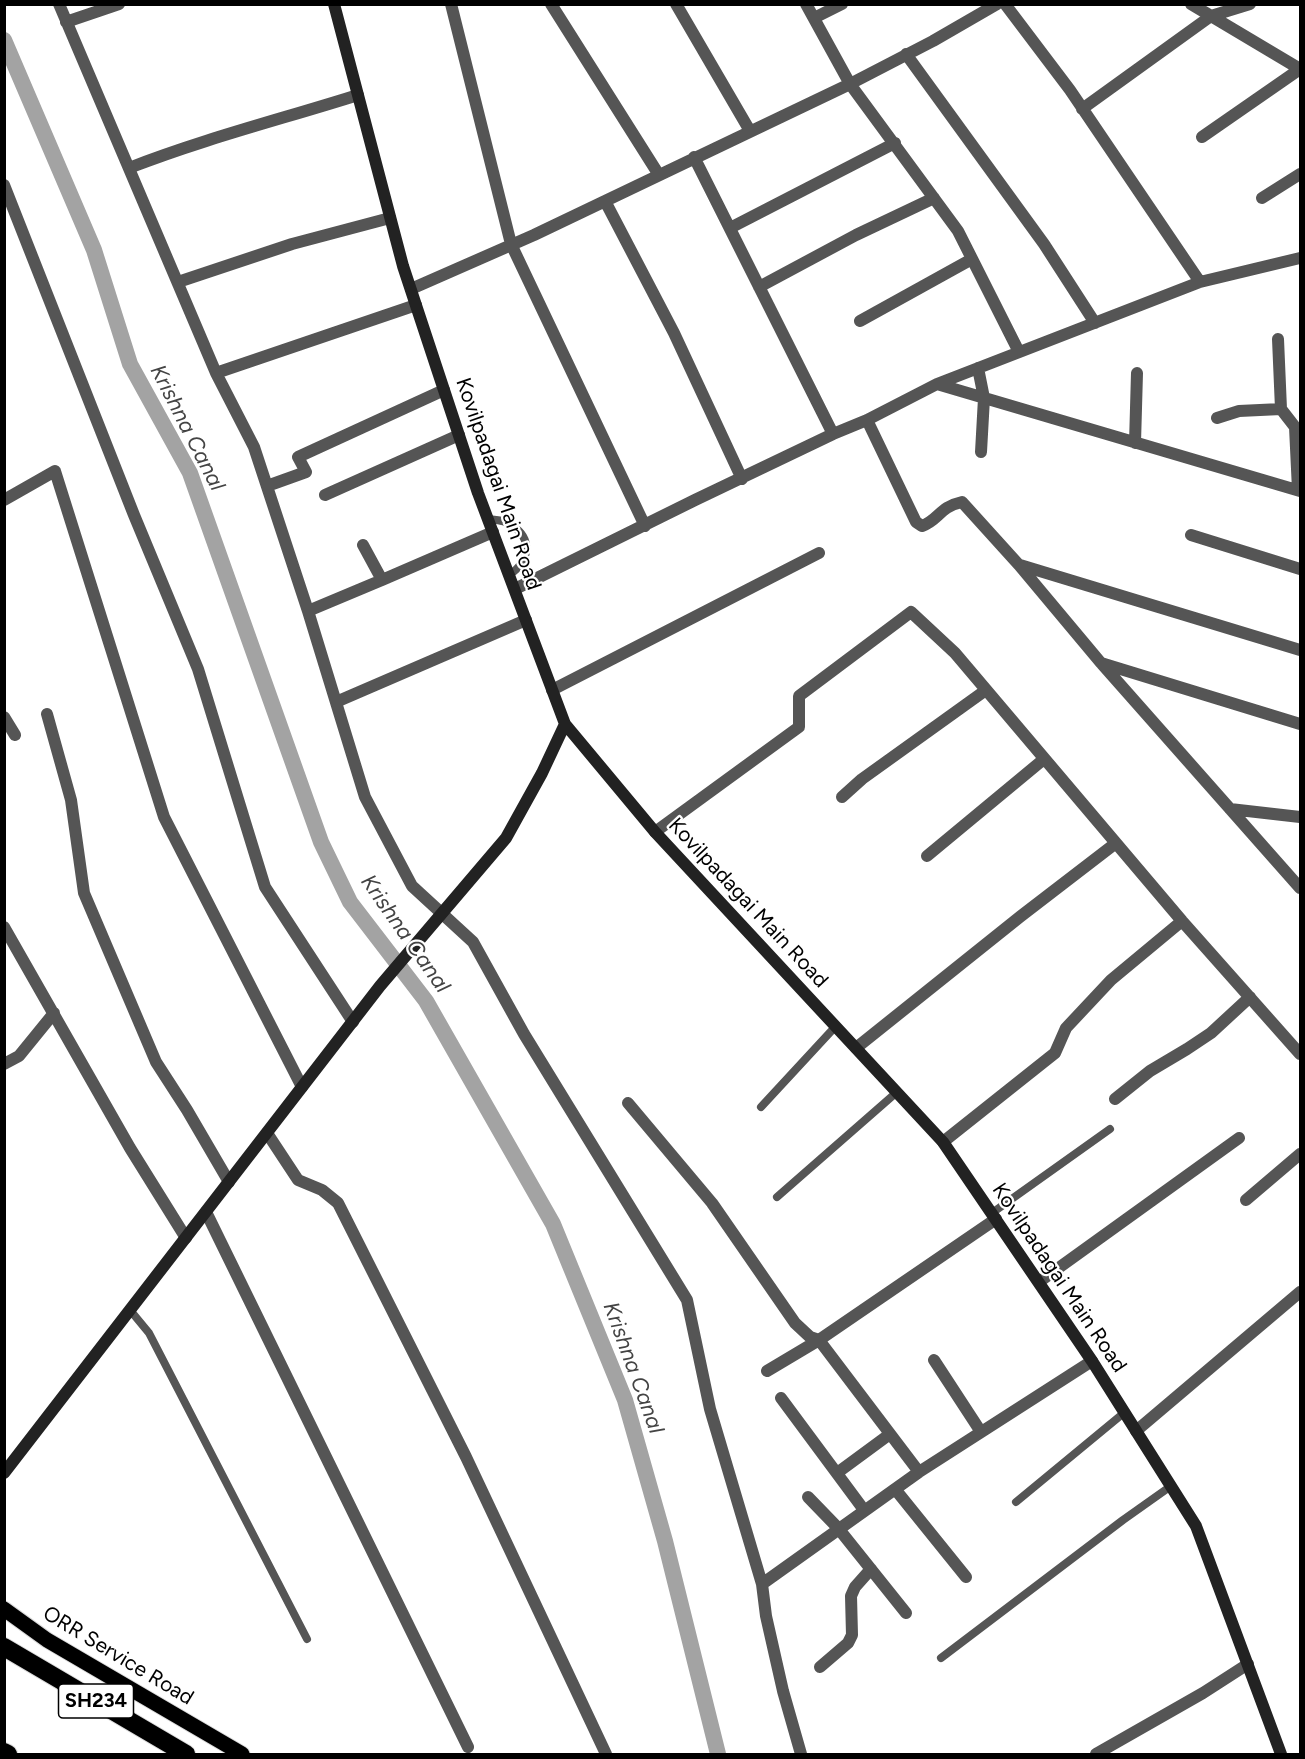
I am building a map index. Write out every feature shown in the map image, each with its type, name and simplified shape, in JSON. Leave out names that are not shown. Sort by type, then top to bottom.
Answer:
[{"type":"highway","name":"SH234","points":[[4,1647],[186,1755]]},
{"type":"highway","points":[[4,1752],[8,1755]]},
{"type":"main road","name":"ORR Service Road","points":[[4,1609],[47,1640],[242,1755]]},
{"type":"street","points":[[59,4],[216,373],[254,447],[308,611],[365,797],[412,886],[473,942],[524,1034],[687,1300],[710,1409],[762,1584],[766,1616],[783,1691],[801,1755]]},
{"type":"street","points":[[66,22],[119,4]]},
{"type":"street","name":"Kovilpadagai Main Road","points":[[334,4],[390,218],[416,305],[488,519],[566,724],[655,832],[943,1142],[1092,1361],[1196,1526],[1281,1755]]},
{"type":"street","points":[[451,4],[511,244],[645,526]]},
{"type":"street","points":[[551,4],[659,175]]},
{"type":"street","points":[[676,4],[750,131]]},
{"type":"street","points":[[806,4],[850,84],[958,231],[1019,352]]},
{"type":"street","points":[[814,18],[842,4]]},
{"type":"street","points":[[411,289],[605,201],[850,84],[933,41],[997,4]]},
{"type":"street","points":[[1005,4],[1082,109],[1200,282]]},
{"type":"street","points":[[1191,4],[1300,69],[1202,137]]},
{"type":"street","points":[[1082,109],[1211,16],[1250,4]]},
{"type":"street","points":[[906,54],[1044,244],[1095,323]]},
{"type":"street","points":[[129,168],[174,150],[264,125],[358,95]]},
{"type":"street","points":[[730,228],[895,143]]},
{"type":"street","points":[[694,158],[833,434]]},
{"type":"street","points":[[1262,198],[1300,174]]},
{"type":"street","points":[[4,185],[134,515],[198,669],[265,887],[353,1022]]},
{"type":"street","points":[[759,287],[856,235],[934,198]]},
{"type":"street","points":[[605,201],[674,333],[742,479]]},
{"type":"street","points":[[178,282],[292,244],[390,218]]},
{"type":"street","points":[[514,589],[833,434],[867,420],[937,384],[1200,282],[1300,258]]},
{"type":"street","points":[[860,321],[972,259]]},
{"type":"street","points":[[216,373],[416,305]]},
{"type":"street","points":[[937,384],[1299,491],[1295,427],[1281,408],[1278,339]]},
{"type":"street","points":[[978,368],[984,398],[981,452]]},
{"type":"street","points":[[1135,443],[1137,373]]},
{"type":"street","points":[[267,486],[306,472],[298,457],[444,390]]},
{"type":"street","points":[[1217,418],[1239,411],[1281,408]]},
{"type":"street","points":[[867,420],[916,522],[922,526],[927,524],[948,505],[962,502],[1299,886]]},
{"type":"street","points":[[325,495],[459,435]]},
{"type":"street","points":[[4,501],[55,471],[164,817],[302,1087]]},
{"type":"street","points":[[308,611],[493,532]]},
{"type":"street","points":[[1191,535],[1300,569]]},
{"type":"street","points":[[363,545],[382,580]]},
{"type":"street","points":[[552,690],[819,553]]},
{"type":"street","points":[[1019,565],[1300,650]]},
{"type":"street","points":[[655,832],[799,727],[799,696],[911,612],[956,653],[1182,921],[1300,1054]]},
{"type":"street","points":[[336,702],[526,620]]},
{"type":"street","points":[[1101,663],[1300,724]]},
{"type":"street","points":[[842,797],[862,779],[986,690]]},
{"type":"street","points":[[47,714],[71,800],[84,893],[156,1062],[229,1182]]},
{"type":"street","points":[[4,717],[15,735]]},
{"type":"street","points":[[5,1471],[380,986],[506,838],[566,724]]},
{"type":"street","points":[[927,856],[1044,759]]},
{"type":"street","points":[[1230,809],[1300,817]]},
{"type":"street","points":[[855,1048],[1116,843]]},
{"type":"street","points":[[943,1142],[1054,1053],[1066,1028],[1111,980],[1182,921]]},
{"type":"street","points":[[4,927],[130,1148],[186,1238]]},
{"type":"street","points":[[1114,1099],[1150,1071],[1210,1033],[1250,997]]},
{"type":"street","points":[[4,1064],[19,1056],[54,1013]]},
{"type":"street","points":[[628,1103],[712,1203],[795,1323],[810,1336],[819,1340],[919,1472]]},
{"type":"street","points":[[267,1133],[298,1180],[322,1190],[338,1203],[466,1457],[606,1755]]},
{"type":"street","points":[[1039,1282],[1239,1138]]},
{"type":"street","points":[[1246,1200],[1300,1154]]},
{"type":"street","points":[[206,1212],[468,1747]]},
{"type":"street","points":[[767,1371],[819,1340],[994,1216]]},
{"type":"street","points":[[1136,1431],[1300,1292]]},
{"type":"street","points":[[934,1360],[981,1432]]},
{"type":"street","points":[[762,1584],[919,1472],[1092,1361]]},
{"type":"street","points":[[781,1398],[864,1510]]},
{"type":"street","points":[[837,1473],[890,1434]]},
{"type":"street","points":[[895,1489],[966,1578]]},
{"type":"street","points":[[808,1497],[838,1528],[906,1613]]},
{"type":"street","points":[[820,1666],[848,1643],[852,1635],[851,1596],[855,1587],[871,1569]]},
{"type":"street","points":[[1096,1755],[1248,1664]]},
{"type":"lane","points":[[488,519],[510,524],[518,530],[524,540],[528,552],[517,570],[509,575]]},
{"type":"lane","points":[[761,1107],[835,1027]]},
{"type":"lane","points":[[777,1197],[897,1092]]},
{"type":"lane","points":[[994,1216],[1110,1129]]},
{"type":"lane","points":[[130,1310],[149,1333],[306,1639]]},
{"type":"lane","points":[[1016,1502],[1125,1413]]},
{"type":"lane","points":[[941,1658],[1171,1486]]},
{"type":"waterway","name":"Krishna Canal","points":[[4,40],[94,250],[130,364],[190,473],[321,842],[350,902],[426,1001],[553,1224],[625,1400],[665,1541],[718,1754]]}]
